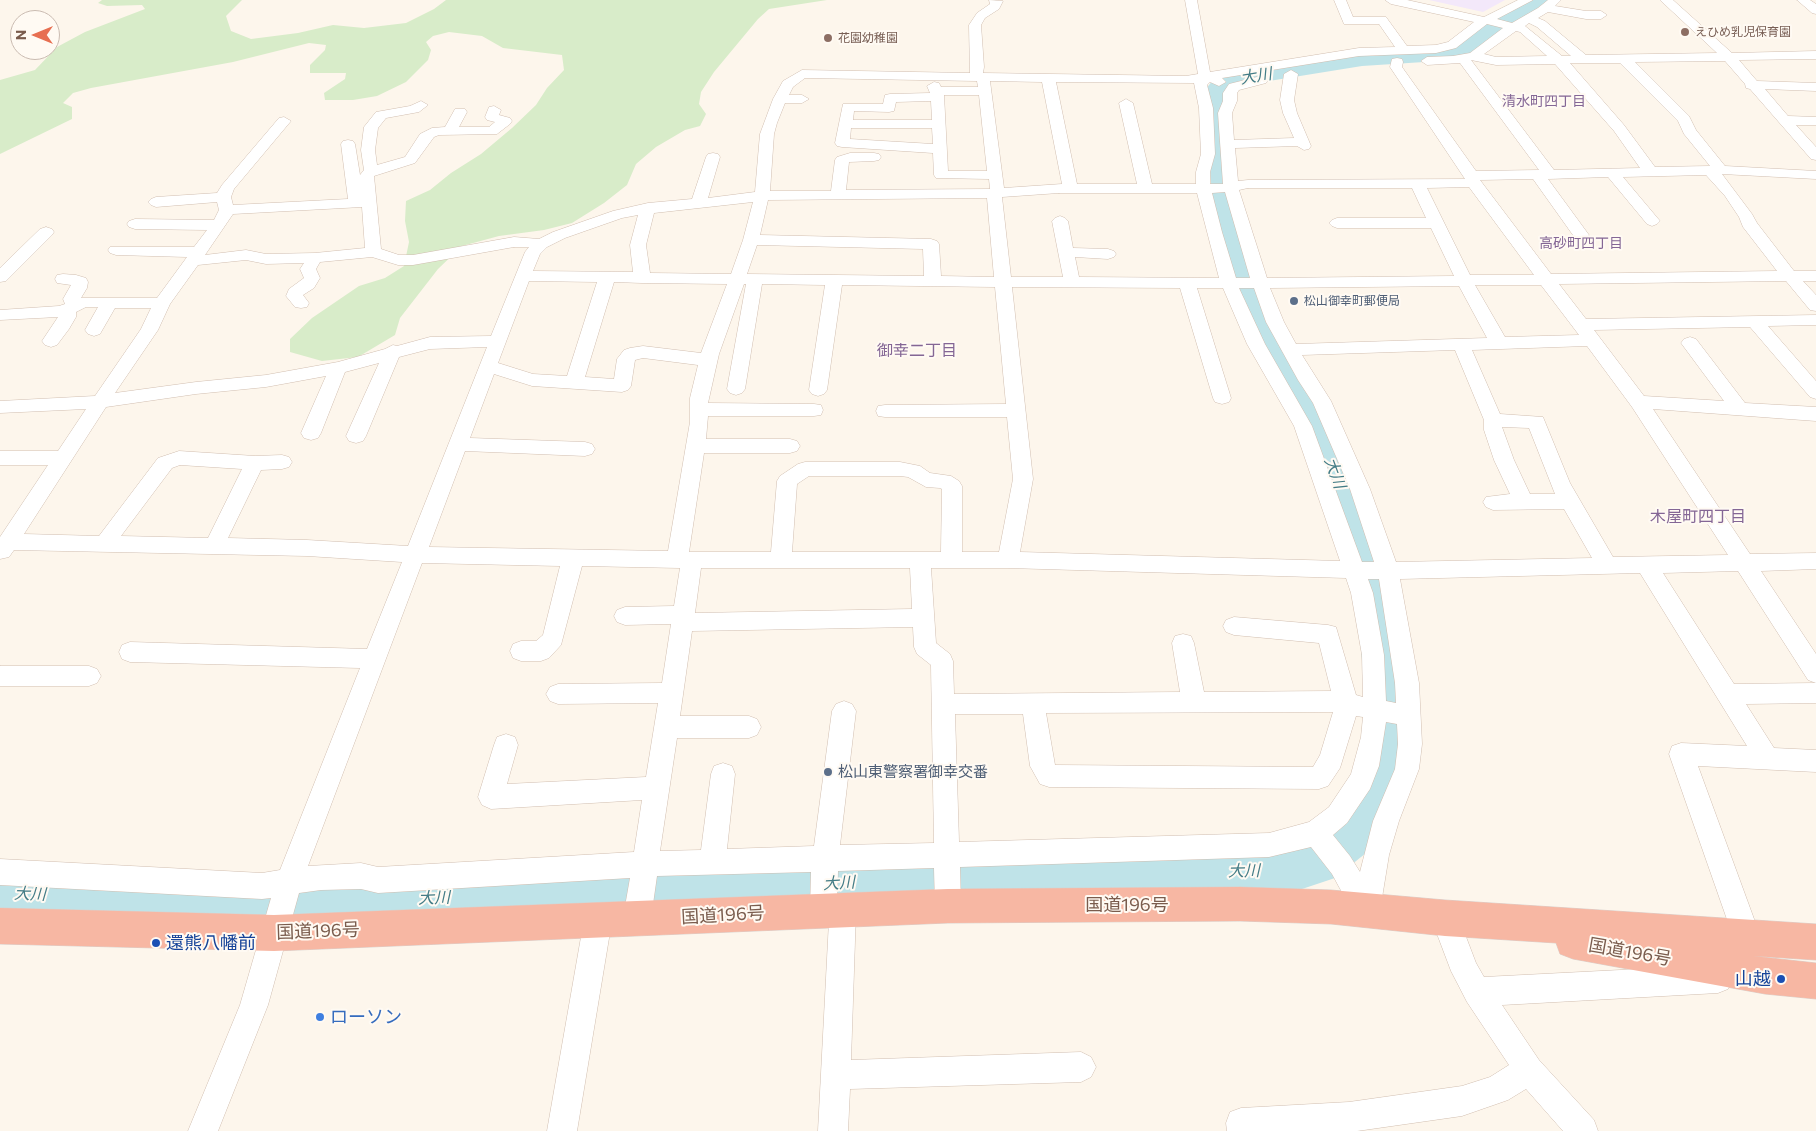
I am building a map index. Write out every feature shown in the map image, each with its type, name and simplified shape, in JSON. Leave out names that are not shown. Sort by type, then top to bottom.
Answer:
[{"type":"highway","name":"国道196号","points":[[0,926],[282,906],[598,920],[641,891],[830,906],[947,899],[1331,907],[1445,918],[1816,942]]},
{"type":"highway","name":"国道196号","points":[[1445,918],[1765,976],[1816,981]]},
{"type":"street","points":[[995,0],[997,1],[995,6],[981,16],[974,25],[978,67],[995,175],[1003,282],[1023,479],[1008,560]]},
{"type":"street","points":[[1191,0],[1204,74],[1211,79],[1232,86],[1291,74],[1359,64],[1452,45],[1489,20],[1527,0]]},
{"type":"street","points":[[1340,0],[1348,21],[1382,20],[1400,56],[1396,67],[1472,179],[1639,402],[1816,673]]},
{"type":"street","points":[[1392,0],[1524,29],[1559,60],[1619,128],[1651,172]]},
{"type":"street","points":[[1666,0],[1728,56],[1783,120],[1813,149]]},
{"type":"street","points":[[1803,0],[1816,10]]},
{"type":"street","points":[[1469,57],[1512,25],[1530,19],[1551,4],[1586,15],[1602,15]]},
{"type":"street","points":[[1586,15],[1597,27]]},
{"type":"street","points":[[1530,19],[1541,24],[1584,60]]},
{"type":"street","points":[[865,153],[842,143],[848,107],[889,108],[890,98],[935,88],[981,81],[1048,77],[1211,79],[1359,52],[1400,56],[1469,57],[1496,61],[1816,55]]},
{"type":"street","points":[[1469,57],[1582,235]]},
{"type":"street","points":[[1623,58],[1684,119],[1688,131],[1747,217],[1749,224],[1816,306]]},
{"type":"street","points":[[736,389],[746,279],[751,240],[762,196],[767,134],[780,99],[788,84],[802,74],[935,88]]},
{"type":"street","points":[[1227,144],[1303,144],[1290,113],[1287,100],[1291,74]]},
{"type":"street","points":[[1048,77],[1070,189]]},
{"type":"street","points":[[282,906],[321,877],[361,876],[378,880],[440,877],[641,891],[713,862],[825,863],[1269,845],[1320,837],[1361,782],[1367,766],[1373,737],[1391,713],[1402,646],[1371,571],[1303,426],[1256,344],[1231,283],[1203,172],[1208,154],[1206,108],[1200,84],[1211,79]]},
{"type":"street","points":[[1752,85],[1816,87]]},
{"type":"street","points":[[1232,86],[1230,101],[1225,113],[1228,188],[1256,283],[1307,380],[1322,401],[1352,470],[1371,571],[1362,593],[1373,655],[1391,713],[1410,744],[1407,769],[1386,821],[1376,855],[1367,910]]},
{"type":"street","points":[[935,88],[941,149],[941,175],[995,175]]},
{"type":"street","points":[[780,99],[802,99]]},
{"type":"street","points":[[1126,103],[1145,188]]},
{"type":"street","points":[[371,171],[368,135],[375,120],[388,112],[414,109],[421,104]]},
{"type":"street","points":[[363,202],[368,174],[371,171],[410,160],[416,154],[425,137],[430,134],[492,131],[505,121],[492,117],[494,110]]},
{"type":"street","points":[[450,132],[460,112]]},
{"type":"street","points":[[1783,120],[1816,121]]},
{"type":"street","points":[[3,548],[149,330],[162,303],[223,219],[227,188],[284,121]]},
{"type":"street","points":[[846,124],[939,124]]},
{"type":"street","points":[[348,144],[363,202],[373,252]]},
{"type":"street","points":[[838,195],[842,160],[865,153],[941,149]]},
{"type":"street","points":[[699,202],[713,158]]},
{"type":"street","points":[[203,1131],[254,1005],[282,906],[376,659],[523,276],[534,252],[541,244],[618,214],[648,208],[762,196],[996,193],[1070,189],[1228,188],[1248,184],[1417,183],[1544,174],[1716,171],[1816,175]]},
{"type":"street","points":[[1612,173],[1652,221]]},
{"type":"street","points":[[1417,183],[1464,280],[1499,342]]},
{"type":"street","points":[[156,202],[363,202]]},
{"type":"street","points":[[642,278],[638,245],[648,208]]},
{"type":"street","points":[[1060,222],[1072,283]]},
{"type":"street","points":[[1337,223],[1436,223]]},
{"type":"street","points":[[135,224],[217,225]]},
{"type":"street","points":[[0,277],[46,232]]},
{"type":"street","points":[[751,240],[931,244],[933,282]]},
{"type":"street","points":[[298,241],[295,246],[299,255],[298,259]]},
{"type":"street","points":[[116,250],[194,257],[246,255],[266,259],[315,258],[373,252],[398,260],[413,260],[514,242],[541,244]]},
{"type":"street","points":[[1066,252],[1108,254]]},
{"type":"street","points":[[301,303],[294,296],[312,278],[308,269],[315,258]]},
{"type":"street","points":[[523,276],[933,282],[1256,283],[1816,276]]},
{"type":"street","points":[[574,382],[607,277]]},
{"type":"street","points":[[51,341],[63,325],[71,299],[79,288],[80,282],[63,279]]},
{"type":"street","points":[[641,891],[683,618],[685,560],[699,398],[708,360],[746,279]]},
{"type":"street","points":[[818,390],[834,280]]},
{"type":"street","points":[[1187,283],[1220,392],[1238,385]]},
{"type":"street","points":[[0,315],[57,312],[84,302],[162,303]]},
{"type":"street","points":[[94,330],[110,302]]},
{"type":"street","points":[[1582,325],[1816,320]]},
{"type":"street","points":[[1754,321],[1816,393]]},
{"type":"street","points":[[1291,350],[1593,340]]},
{"type":"street","points":[[0,407],[100,402],[188,389],[266,381],[338,368],[430,342],[499,341]]},
{"type":"street","points":[[1690,343],[1738,408]]},
{"type":"street","points":[[1461,344],[1493,420],[1494,430],[1504,460],[1523,502]]},
{"type":"street","points":[[356,436],[394,351]]},
{"type":"street","points":[[489,366],[532,380],[622,386],[626,359],[630,354],[708,360]]},
{"type":"street","points":[[311,433],[338,368]]},
{"type":"street","points":[[481,387],[518,376]]},
{"type":"street","points":[[1639,402],[1816,414]]},
{"type":"street","points":[[699,409],[814,410]]},
{"type":"street","points":[[885,411],[921,416],[1016,410]]},
{"type":"street","points":[[1493,420],[1536,422],[1569,501],[1608,566]]},
{"type":"street","points":[[458,444],[572,454]]},
{"type":"street","points":[[695,446],[790,446]]},
{"type":"street","points":[[0,458],[62,458]]},
{"type":"street","points":[[104,544],[164,463],[179,458],[255,463],[282,462]]},
{"type":"street","points":[[214,546],[255,463]]},
{"type":"street","points":[[781,560],[787,481],[804,469],[852,469],[913,471],[926,480],[944,480],[952,486],[951,560]]},
{"type":"street","points":[[1493,502],[1569,501]]},
{"type":"street","points":[[3,548],[104,544],[307,548],[417,555],[685,560],[1008,560],[1371,571],[1816,562]]},
{"type":"street","points":[[522,651],[541,651],[553,638],[573,558]]},
{"type":"street","points":[[920,560],[925,647],[942,661],[947,899]]},
{"type":"street","points":[[1647,566],[1768,759]]},
{"type":"street","points":[[625,616],[683,618],[923,618]]},
{"type":"street","points":[[1032,704],[1042,766],[1049,776],[1319,778],[1331,760],[1343,722],[1346,704],[1328,634],[1234,626]]},
{"type":"street","points":[[1184,643],[1194,702]]},
{"type":"street","points":[[130,652],[376,659]]},
{"type":"street","points":[[0,676],[88,676]]},
{"type":"street","points":[[558,694],[672,693]]},
{"type":"street","points":[[1727,694],[1816,693]]},
{"type":"street","points":[[943,704],[1330,701],[1391,713]]},
{"type":"street","points":[[833,1131],[837,1075],[830,906],[825,863],[844,711]]},
{"type":"street","points":[[667,727],[749,727]]},
{"type":"street","points":[[506,744],[492,797],[657,788]]},
{"type":"street","points":[[1747,938],[1681,754],[1816,761]]},
{"type":"street","points":[[713,862],[723,774]]},
{"type":"street","points":[[1320,837],[1341,865],[1367,910]]},
{"type":"street","points":[[0,872],[262,886],[282,906]]},
{"type":"street","points":[[1445,918],[1465,971],[1477,992],[1529,1070],[1583,1131]]},
{"type":"street","points":[[562,1131],[598,920]]},
{"type":"street","points":[[1477,992],[1765,976]]},
{"type":"street","points":[[837,1075],[1081,1067]]},
{"type":"street","points":[[1242,1131],[1240,1123],[1349,1117],[1462,1101],[1497,1089],[1529,1070]]},
{"type":"shaded area","points":[[1429,0],[1505,0],[1483,12]]},
{"type":"green space","points":[[102,0],[242,0],[226,16],[231,31],[251,39],[298,33],[333,25],[364,28],[406,23],[434,9],[446,0],[827,0],[769,9],[758,19],[714,72],[701,92],[699,104],[706,114],[700,126],[685,130],[656,147],[636,164],[627,185],[604,203],[572,223],[544,230],[499,236],[462,246],[438,269],[400,318],[395,335],[358,357],[322,361],[290,352],[290,339],[312,318],[359,286],[385,278],[404,266],[409,242],[405,221],[406,201],[430,190],[451,173],[481,154],[512,128],[536,105],[547,88],[564,70],[562,55],[503,48],[482,36],[449,32],[433,36],[426,42],[431,50],[428,60],[406,82],[377,96],[353,100],[325,100],[324,93],[345,79],[346,73],[310,73],[310,65],[325,50],[326,45],[309,43],[233,62],[73,93],[63,103],[72,107],[72,119],[0,154],[0,80],[35,70],[45,60],[60,60],[60,45],[85,32],[145,9],[142,5],[107,6],[98,3]]},
{"type":"waterway","name":"大川","points":[[0,893],[256,903],[665,892],[843,881],[1084,871],[1260,871],[1296,868],[1319,862],[1350,838],[1370,802],[1384,768],[1389,724],[1380,639],[1366,557],[1329,454],[1316,424],[1252,307],[1223,228],[1224,184],[1217,90],[1221,85],[1232,80],[1362,59],[1447,55],[1464,49],[1480,36],[1516,16],[1538,0]]},
{"type":"place","name":"えひめ乳児保育園","points":[[1685,32]]},
{"type":"place","name":"花園幼稚園","points":[[828,38]]},
{"type":"place","name":"松山御幸町郵便局","points":[[1294,301]]},
{"type":"place","name":"松山東警察署御幸交番","points":[[828,772]]},
{"type":"place","name":"還熊八幡前","points":[[156,943]]},
{"type":"place","name":"山越","points":[[1781,979]]},
{"type":"place","name":"ローソン","points":[[320,1017]]},
{"type":"district","name":"清水町四丁目","points":[[1544,101]]},
{"type":"district","name":"高砂町四丁目","points":[[1581,243]]},
{"type":"district","name":"御幸二丁目","points":[[917,351]]},
{"type":"district","name":"木屋町四丁目","points":[[1698,517]]}]
